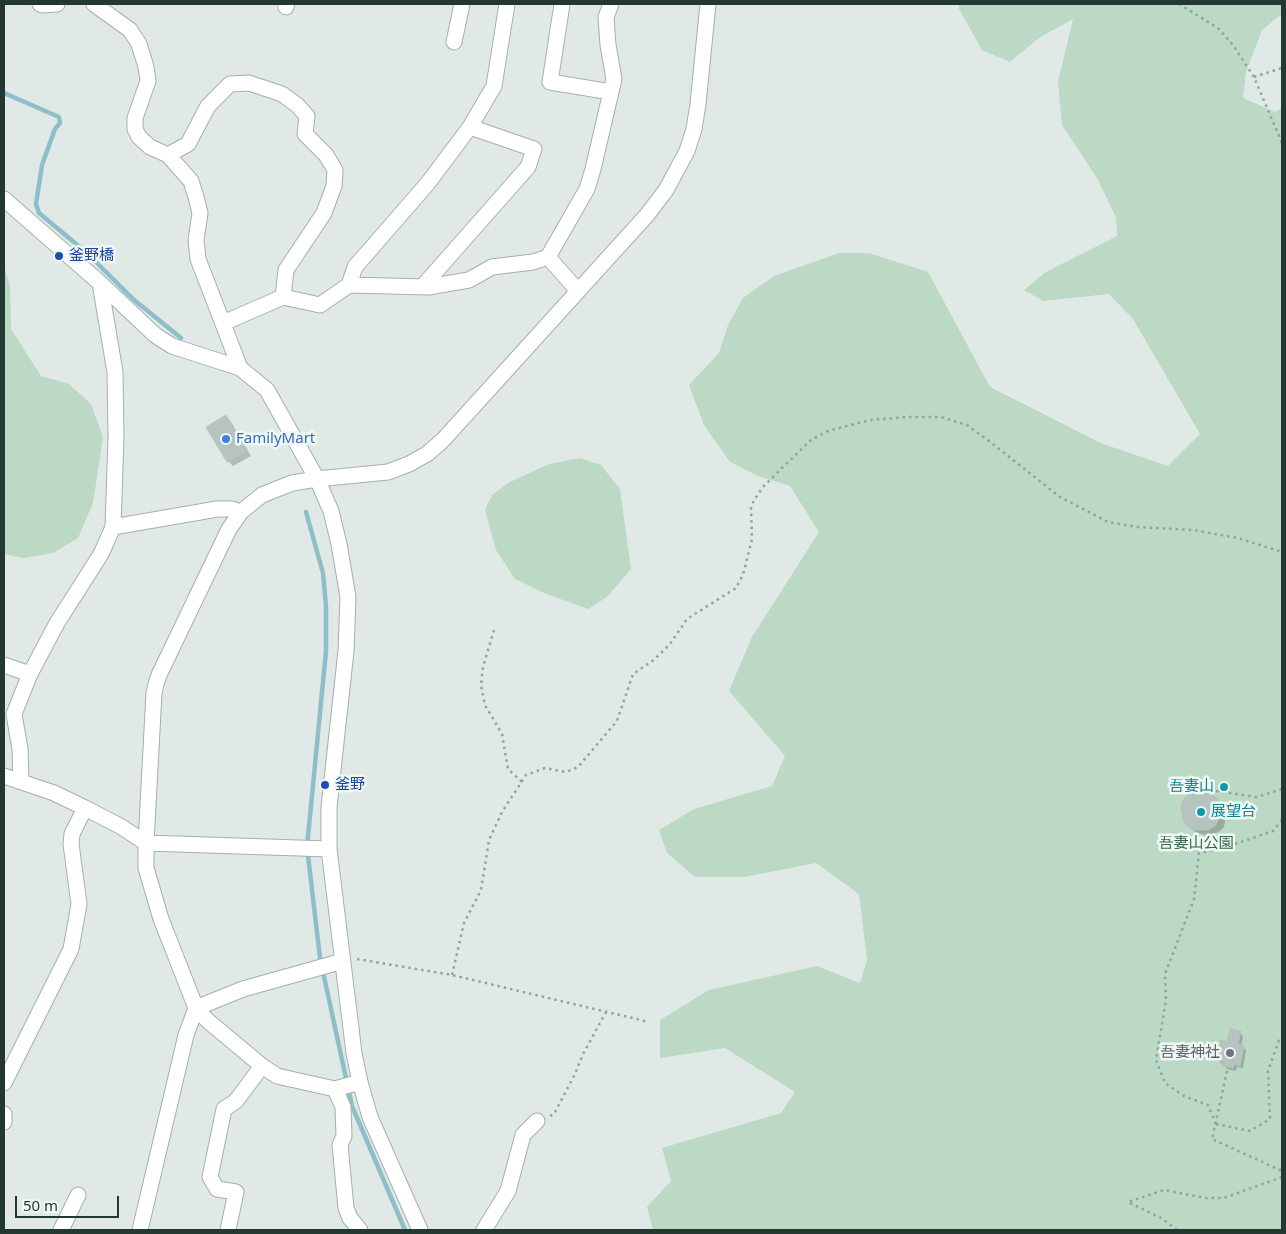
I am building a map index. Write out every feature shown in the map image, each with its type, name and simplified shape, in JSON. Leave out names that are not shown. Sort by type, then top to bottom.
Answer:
[{"type":"street","points":[[40,4],[57,4]]},
{"type":"street","points":[[94,4],[130,30],[138,44],[146,67],[148,81],[135,118],[135,129],[139,137],[150,147],[168,154],[190,182],[200,213],[196,240],[198,259],[240,368]]},
{"type":"street","points":[[454,42],[462,4]]},
{"type":"street","points":[[349,285],[355,267],[428,183],[470,127],[494,86],[507,4]]},
{"type":"street","points":[[562,4],[550,82],[611,92]]},
{"type":"street","points":[[223,323],[283,297],[320,305],[349,285],[423,286],[469,280],[492,267],[533,262],[548,257],[587,189],[593,169],[614,79],[608,45],[606,17],[611,4]]},
{"type":"street","points":[[420,1230],[370,1116],[347,1085],[276,1076],[208,1021],[196,1008],[161,919],[146,868],[156,684],[229,529],[241,512],[262,495],[292,483],[388,472],[409,464],[427,454],[443,440],[647,215],[666,190],[687,151],[694,130],[708,4]]},
{"type":"street","points":[[168,154],[188,144],[208,106],[230,84],[249,83],[282,94],[297,105],[307,116],[305,134],[326,155],[335,170],[334,186],[324,213],[286,270],[283,297]]},
{"type":"street","points":[[423,286],[528,167],[534,149],[470,127]]},
{"type":"street","points":[[4,199],[100,283],[155,335],[172,346],[240,368],[267,390],[318,479],[331,511],[340,544],[348,597],[346,651],[325,849],[339,962],[354,1053],[343,1107],[344,1136],[340,1145],[346,1208],[350,1218],[360,1230]]},
{"type":"street","points":[[548,257],[578,291]]},
{"type":"street","points":[[21,782],[20,749],[14,714],[30,674],[57,623],[101,554],[114,527],[115,372],[100,283]]},
{"type":"street","points":[[114,527],[217,509],[232,509],[241,512]]},
{"type":"street","points":[[4,665],[30,674]]},
{"type":"street","points":[[4,776],[54,793],[86,808],[120,826],[146,843],[325,849]]},
{"type":"street","points":[[4,1083],[71,949],[79,904],[71,844],[72,834],[86,808]]},
{"type":"street","points":[[140,1230],[186,1034],[196,1008],[243,989],[339,962]]},
{"type":"street","points":[[228,1230],[236,1192],[217,1189],[210,1177],[224,1110],[236,1101],[262,1066]]},
{"type":"street","points":[[4,1114],[4,1122]]},
{"type":"street","points":[[484,1230],[508,1190],[523,1135],[537,1121]]},
{"type":"street","points":[[61,1230],[78,1195]]},
{"type":"path","points":[[1179,4],[1218,28],[1233,44],[1254,77],[1282,143]]},
{"type":"path","points":[[1254,77],[1282,68]]},
{"type":"path","points":[[452,975],[464,923],[480,890],[489,840],[502,812],[526,775],[545,768],[566,772],[578,768],[617,721],[633,674],[655,659],[670,644],[687,620],[705,606],[736,588],[743,575],[752,539],[751,508],[762,487],[812,440],[828,431],[870,420],[941,417],[967,425],[1027,469],[1060,497],[1108,522],[1138,527],[1194,530],[1229,536],[1282,552]]},
{"type":"path","points":[[494,630],[481,685],[485,705],[502,734],[508,769],[522,782]]},
{"type":"path","points":[[1216,791],[1256,797],[1282,789]]},
{"type":"path","points":[[1216,1124],[1208,1104],[1184,1096],[1165,1083],[1156,1060],[1166,1000],[1165,974],[1194,899],[1199,852],[1229,846],[1273,831],[1282,820]]},
{"type":"path","points":[[339,962],[359,958],[452,975],[649,1022]]},
{"type":"path","points":[[537,1121],[554,1114],[606,1012]]},
{"type":"path","points":[[1216,1124],[1250,1130],[1270,1119],[1268,1071],[1279,1040],[1282,1037]]},
{"type":"path","points":[[1227,1071],[1212,1139],[1282,1171]]},
{"type":"path","points":[[1177,1230],[1161,1218],[1128,1202],[1164,1190],[1206,1198],[1224,1198],[1282,1177]]},
{"type":"green space","name":"吾妻山公園","points":[[959,4],[1282,4],[1282,14],[1262,30],[1246,72],[1243,98],[1275,112],[1282,108],[1282,1230],[653,1230],[647,1207],[671,1181],[662,1148],[781,1113],[795,1092],[725,1048],[660,1058],[660,1020],[709,990],[817,966],[860,983],[867,960],[859,894],[816,863],[744,877],[695,877],[667,853],[659,830],[694,809],[772,786],[785,756],[729,691],[752,637],[819,532],[790,486],[758,476],[730,462],[704,425],[689,385],[719,353],[728,325],[743,298],[774,276],[839,253],[869,253],[928,272],[990,387],[1103,444],[1168,466],[1200,434],[1133,319],[1109,294],[1043,301],[1024,290],[1046,272],[1117,236],[1116,217],[1097,178],[1062,125],[1058,82],[1073,19],[1039,38],[1010,62],[982,50],[959,9]]},
{"type":"green space","points":[[4,268],[10,285],[11,329],[41,376],[69,384],[91,404],[103,437],[93,503],[78,538],[53,553],[23,558],[4,554]]},
{"type":"green space","points":[[580,458],[601,465],[620,489],[631,569],[607,597],[588,609],[544,593],[515,579],[496,550],[485,510],[492,495],[508,483],[549,464]]},
{"type":"building","name":"FamilyMart","points":[[226,415],[247,451],[227,462],[206,427]]},
{"type":"building","name":"展望台","points":[[1205,790],[1220,802],[1221,815],[1215,826],[1209,830],[1195,830],[1188,827],[1184,822],[1181,808],[1182,802],[1191,791]]},
{"type":"building","name":"吾妻神社","points":[[1230,1029],[1241,1031],[1238,1044],[1244,1046],[1240,1066],[1234,1064],[1233,1068],[1222,1066],[1223,1062],[1217,1060],[1221,1040],[1227,1042]]},
{"type":"waterway","points":[[4,93],[59,117],[60,123],[55,129],[42,165],[36,204],[39,213],[87,253],[133,299],[181,338]]},
{"type":"waterway","points":[[306,512],[323,573],[326,606],[326,651],[307,847],[320,958],[352,1106],[405,1230]]},
{"type":"place","name":"釜野橋","points":[[59,256]]},
{"type":"place","name":"FamilyMart","points":[[226,439]]},
{"type":"place","name":"釜野","points":[[325,785]]},
{"type":"place","name":"吾妻山","points":[[1224,787]]},
{"type":"place","name":"展望台","points":[[1201,812]]},
{"type":"place","name":"吾妻神社","points":[[1230,1053]]}]
